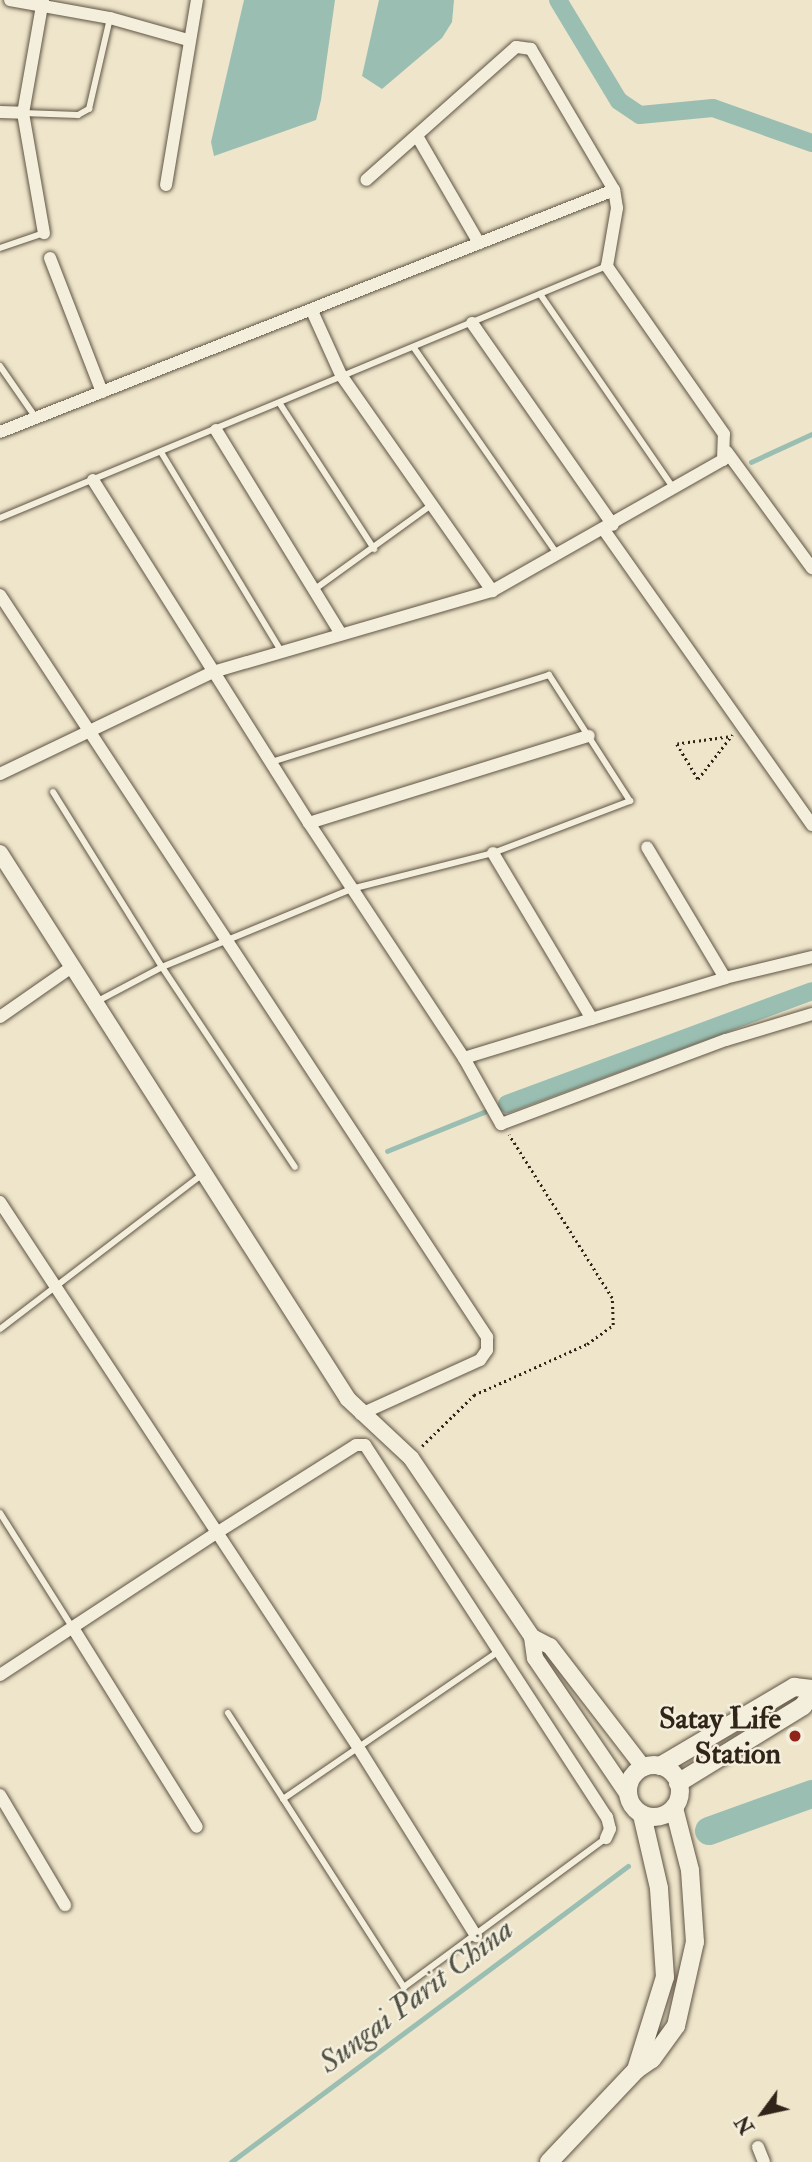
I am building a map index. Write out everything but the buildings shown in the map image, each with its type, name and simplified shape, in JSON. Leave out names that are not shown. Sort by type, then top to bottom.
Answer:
[{"type":"main road","points":[[549,2162],[636,2070],[652,2059],[676,2026],[695,1942],[690,1870],[674,1808],[678,1783],[803,1706],[812,1692],[794,1688],[631,1779],[628,1795],[642,1815],[659,1888],[665,1965],[636,2070]]},
{"type":"main road","points":[[652,1767],[678,1783]]},
{"type":"main road","points":[[642,1815],[659,1817],[674,1808]]},
{"type":"street","points":[[10,0],[42,3],[110,18],[188,40]]},
{"type":"street","points":[[166,185],[188,40],[197,0]]},
{"type":"street","points":[[42,3],[23,113],[44,233]]},
{"type":"street","points":[[366,180],[523,45],[531,49],[614,190],[617,208],[607,266],[724,434],[727,452],[812,568]]},
{"type":"street","points":[[0,112],[23,113]]},
{"type":"street","points":[[417,136],[479,243]]},
{"type":"street","points":[[0,432],[614,190]]},
{"type":"street","points":[[50,258],[102,392]]},
{"type":"street","points":[[312,311],[341,376],[492,591]]},
{"type":"street","points":[[472,323],[812,825]]},
{"type":"street","points":[[216,430],[341,634]]},
{"type":"street","points":[[0,774],[213,673],[281,650],[492,591],[719,467],[727,452]]},
{"type":"street","points":[[93,480],[309,823],[464,1058],[501,1124],[726,1040],[812,1014]]},
{"type":"street","points":[[0,595],[228,939],[486,1337],[487,1350],[480,1360],[361,1414]]},
{"type":"street","points":[[309,823],[589,736]]},
{"type":"street","points":[[647,847],[725,978]]},
{"type":"street","points":[[0,853],[361,1414],[411,1458],[532,1637],[534,1658],[628,1795]]},
{"type":"street","points":[[493,853],[592,1019]]},
{"type":"street","points":[[464,1058],[725,978],[812,957]]},
{"type":"street","points":[[0,1017],[73,966]]},
{"type":"street","points":[[0,1202],[358,1747],[475,1936]]},
{"type":"street","points":[[0,1675],[218,1532],[356,1446],[365,1446],[501,1650],[607,1817],[610,1829],[606,1838]]},
{"type":"street","points":[[73,1628],[197,1827]]},
{"type":"street","points":[[532,1637],[550,1646],[652,1767]]},
{"type":"street","points":[[0,1795],[65,1906]]},
{"type":"street","points":[[758,2147],[764,2162]]},
{"type":"lane","points":[[23,113],[78,115],[89,109],[110,18]]},
{"type":"lane","points":[[0,248],[44,233]]},
{"type":"lane","points":[[0,518],[607,266]]},
{"type":"lane","points":[[540,294],[676,491]]},
{"type":"lane","points":[[414,348],[558,556]]},
{"type":"lane","points":[[0,366],[36,418]]},
{"type":"lane","points":[[280,404],[374,549]]},
{"type":"lane","points":[[161,452],[281,650]]},
{"type":"lane","points":[[315,589],[433,504]]},
{"type":"lane","points":[[96,1002],[162,967],[352,889],[493,853],[631,801],[550,675],[270,762]]},
{"type":"lane","points":[[53,792],[162,967],[295,1167]]},
{"type":"lane","points":[[0,1329],[205,1172]]},
{"type":"lane","points":[[0,1513],[73,1628]]},
{"type":"lane","points":[[283,1799],[501,1650]]},
{"type":"lane","points":[[228,1713],[398,1984],[410,1985],[606,1838]]},
{"type":"path","points":[[728,737],[698,779],[677,744],[728,737]]},
{"type":"path","points":[[411,1458],[474,1395],[587,1344],[613,1325],[612,1297],[501,1124]]},
{"type":"water","points":[[244,0],[335,0],[321,100],[316,120],[214,156],[211,142]]},
{"type":"water","points":[[379,0],[454,0],[452,22],[442,38],[382,89],[362,76]]},
{"type":"waterway","points":[[558,0],[619,101],[640,115],[713,108],[812,143]]},
{"type":"waterway","points":[[751,462],[812,434]]},
{"type":"waterway","points":[[507,1104],[812,991]]},
{"type":"waterway","points":[[387,1151],[484,1112]]},
{"type":"waterway","points":[[709,1831],[812,1794]]},
{"type":"waterway","name":"Sungai Parit China","points":[[231,2162],[628,1866]]},
{"type":"place","name":"Satay Life Station","points":[[795,1736]]}]
